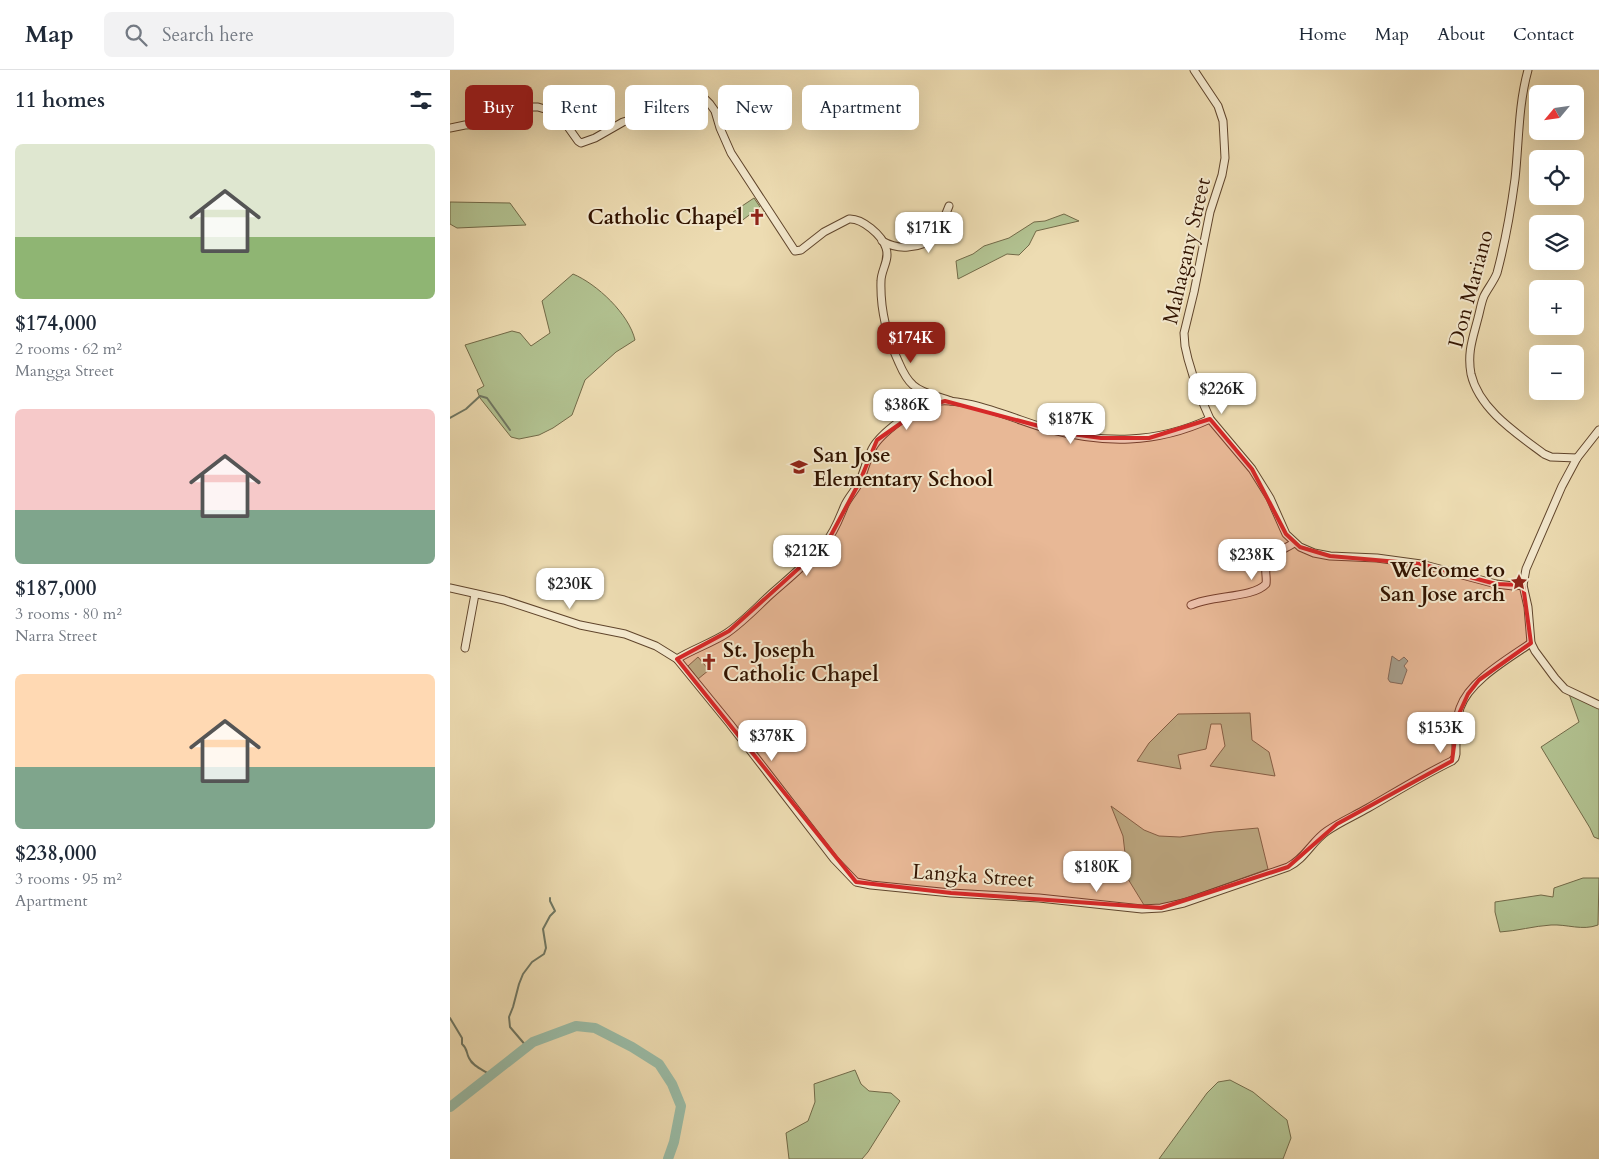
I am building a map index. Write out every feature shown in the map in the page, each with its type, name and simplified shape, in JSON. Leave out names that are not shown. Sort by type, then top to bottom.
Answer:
[{"type":"street","name":"Mahagany Street","points":[[1194,70],[1218,106],[1223,121],[1225,158],[1222,175],[1210,212],[1184,333],[1185,346],[1197,389],[1210,419],[1252,469],[1270,498],[1286,534],[1294,543]]},
{"type":"street","name":"Don Mariano","points":[[1528,70],[1521,104],[1515,179],[1502,251],[1496,275],[1483,298],[1470,344],[1469,362],[1479,394],[1484,402],[1501,419],[1544,454],[1551,457],[1577,458]]},
{"type":"street","points":[[450,128],[465,125],[492,124],[515,111],[538,107],[558,113],[581,143],[595,138],[623,122],[695,98],[704,98],[715,111],[731,153],[795,252],[801,250],[831,227],[852,219],[864,224],[882,241],[886,247],[887,258],[881,281],[883,315],[887,336],[904,374],[913,386],[924,392],[951,401],[1047,429],[1101,438],[1123,440],[1150,438],[1167,435],[1210,419]]},
{"type":"street","points":[[882,241],[901,248],[918,247],[926,244],[939,230],[949,206]]},
{"type":"street","points":[[924,392],[924,407]]},
{"type":"street","points":[[450,588],[504,600],[580,625],[625,634],[656,646],[677,659],[729,632],[755,610],[825,543],[859,483],[877,440],[887,431],[924,407],[937,402],[951,401]]},
{"type":"street","points":[[1599,430],[1577,458],[1562,486],[1526,569],[1522,585],[1528,607],[1531,643],[1542,661],[1564,689],[1599,705]]},
{"type":"street","points":[[1191,605],[1206,600],[1251,593],[1262,589],[1266,584],[1266,565],[1268,561],[1272,556],[1294,543],[1306,550],[1330,556],[1395,560],[1456,572],[1496,584],[1522,585]]},
{"type":"street","points":[[465,648],[475,594]]},
{"type":"street","name":"Langka Street","points":[[677,659],[730,724],[834,859],[856,882],[871,886],[951,894],[1039,898],[1142,909],[1161,908],[1184,903],[1288,868],[1300,860],[1319,836],[1326,831],[1366,810],[1409,783],[1452,761],[1456,754],[1460,707],[1468,694],[1479,680],[1531,643]]},
{"type":"highlighted area","points":[[945,401],[1065,433],[1101,438],[1149,438],[1210,419],[1252,469],[1286,534],[1300,547],[1330,556],[1421,564],[1496,584],[1523,585],[1531,643],[1479,680],[1468,694],[1458,716],[1452,761],[1337,824],[1288,867],[1161,908],[951,893],[856,882],[677,659],[729,631],[818,551],[830,537],[859,483],[877,440],[924,407]]},
{"type":"shaded area","points":[[754,198],[760,207],[740,222],[733,212]]},
{"type":"shaded area","points":[[450,202],[510,203],[526,225],[457,228],[450,224]]},
{"type":"shaded area","points":[[1064,214],[1079,221],[1036,231],[1029,245],[1019,255],[1007,254],[958,279],[956,261],[973,254],[984,246],[1009,238],[1034,222],[1045,221]]},
{"type":"shaded area","points":[[573,274],[602,292],[611,301],[626,320],[635,340],[616,352],[585,380],[572,415],[539,435],[519,439],[511,437],[480,398],[477,390],[484,386],[465,345],[512,331],[520,333],[531,346],[550,333],[542,301]]},
{"type":"shaded area","points":[[1392,656],[1399,661],[1404,657],[1408,661],[1404,666],[1407,670],[1402,684],[1390,682],[1388,679]]},
{"type":"shaded area","points":[[698,657],[709,670],[698,679],[688,666]]},
{"type":"shaded area","points":[[1569,694],[1599,708],[1599,839],[1594,837],[1541,747],[1579,722]]},
{"type":"shaded area","points":[[1250,713],[1252,740],[1269,752],[1275,776],[1210,766],[1225,746],[1221,724],[1211,724],[1206,749],[1178,755],[1181,769],[1137,761],[1149,743],[1178,714]]},
{"type":"shaded area","points":[[1111,806],[1144,830],[1159,836],[1180,837],[1258,828],[1268,869],[1189,897],[1161,905],[1144,905],[1128,879],[1123,836]]},
{"type":"shaded area","points":[[1583,878],[1599,878],[1598,925],[1580,927],[1551,925],[1500,932],[1495,912],[1495,902],[1541,895],[1553,897],[1554,888]]},
{"type":"shaded area","points":[[855,1070],[861,1084],[869,1091],[891,1093],[900,1101],[868,1152],[862,1159],[789,1159],[786,1133],[808,1121],[815,1102],[814,1084]]},
{"type":"shaded area","points":[[1230,1080],[1253,1092],[1287,1120],[1291,1138],[1283,1159],[1159,1159],[1207,1093],[1218,1082]]},
{"type":"waterway","points":[[450,418],[466,409],[480,396],[487,398],[510,430]]},
{"type":"waterway","points":[[527,1047],[510,1027],[509,1017],[523,974],[532,962],[544,954],[546,948],[543,929],[555,911],[550,898]]},
{"type":"waterway","points":[[450,1018],[462,1038],[462,1044],[471,1061],[492,1076]]},
{"type":"waterway","points":[[450,1107],[533,1042],[576,1026],[595,1028],[632,1047],[659,1064],[672,1084],[681,1106],[674,1142],[668,1159]]},
{"type":"place","name":"Catholic Chapel","points":[[757,217]]},
{"type":"place","name":"San Jose Elementary School","points":[[799,467]]},
{"type":"place","name":"Welcome to San Jose arch","points":[[1519,582]]},
{"type":"place","name":"St. Joseph Catholic Chapel","points":[[709,662]]}]
